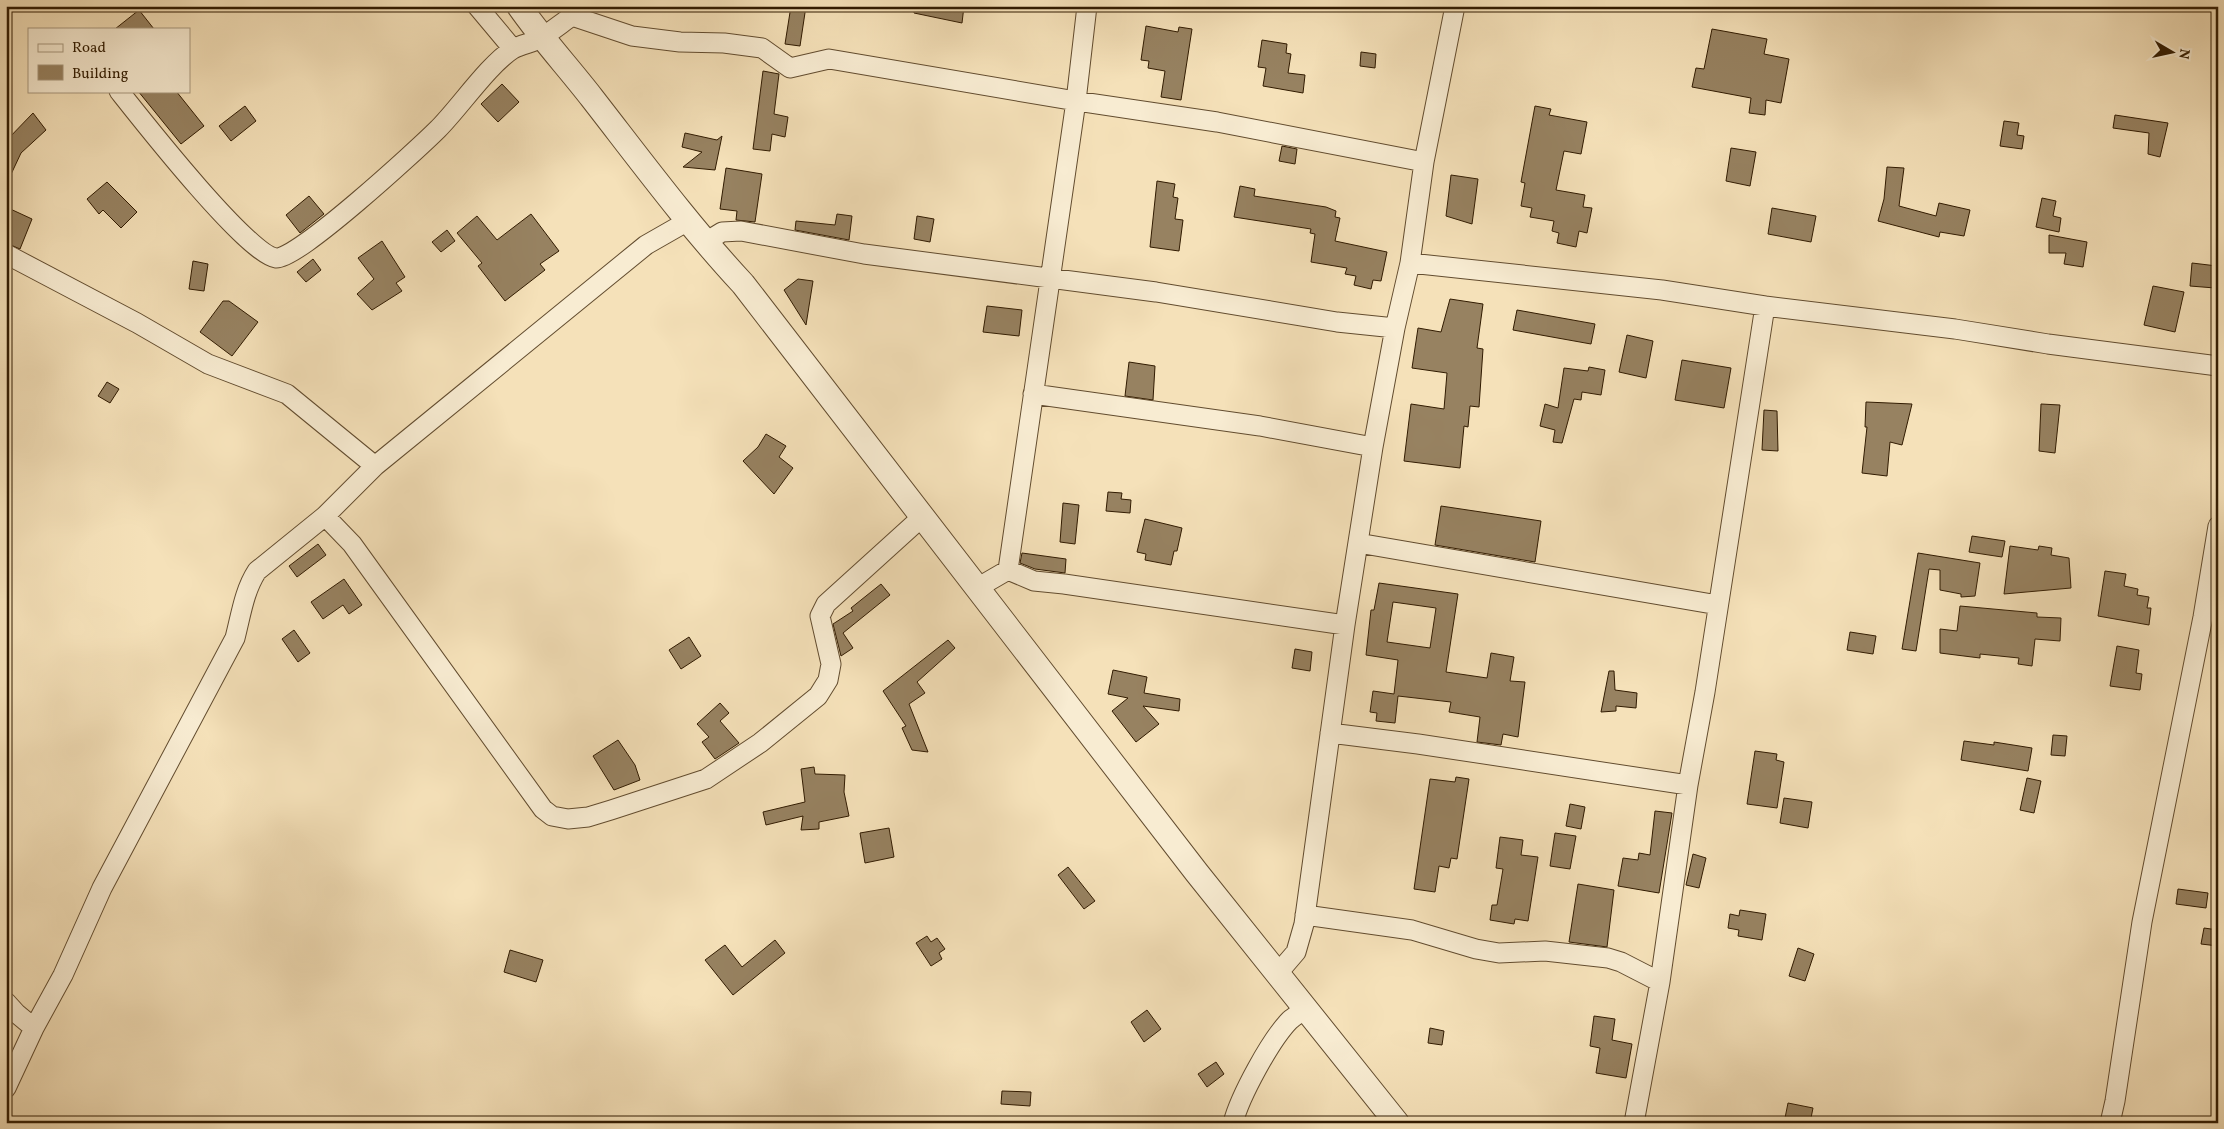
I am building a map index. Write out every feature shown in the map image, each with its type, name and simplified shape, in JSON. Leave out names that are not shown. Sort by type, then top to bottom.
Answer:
[{"type":"street","points":[[477,6],[513,49]]},
{"type":"street","points":[[519,6],[541,38],[584,87],[704,243],[743,284],[1191,866],[1396,1123]]},
{"type":"street","points":[[1008,570],[1076,101],[1087,6]]},
{"type":"street","points":[[1278,973],[1296,952],[1305,915],[1358,543],[1395,328],[1410,263],[1424,162],[1455,6]]},
{"type":"street","points":[[120,92],[174,159],[247,239],[264,254],[278,259],[292,253],[363,197],[437,130],[489,72],[513,49],[541,38],[574,11],[632,36],[680,42],[724,43],[762,48],[790,68],[829,59],[1076,101],[1217,122],[1424,162]]},
{"type":"street","points":[[6,1088],[34,1028],[64,976],[102,888],[235,638],[245,597],[250,582],[257,571],[325,516],[375,466],[646,246],[688,221]]},
{"type":"street","points":[[704,243],[722,232],[741,231],[864,254],[1166,294],[1336,322],[1395,328]]},
{"type":"street","points":[[6,254],[93,299],[208,364],[287,394],[375,466]]},
{"type":"street","points":[[1410,263],[1662,290],[1765,306],[1937,326],[2075,348],[2218,366]]},
{"type":"street","points":[[1634,1123],[1660,982],[1688,784],[1705,692],[1765,306]]},
{"type":"street","points":[[1034,394],[1260,426],[1374,447]]},
{"type":"street","points":[[325,516],[352,544],[543,809],[559,819],[588,817],[706,779],[734,762],[806,707],[822,690],[830,671],[830,657],[821,624],[822,611],[831,599],[871,566],[922,517]]},
{"type":"street","points":[[2110,1123],[2142,922],[2210,618],[2218,526]]},
{"type":"street","points":[[1358,543],[1718,605]]},
{"type":"street","points":[[977,588],[1008,570]]},
{"type":"street","points":[[1008,570],[1041,583],[1064,584],[1345,625]]},
{"type":"street","points":[[1330,733],[1418,744],[1688,784]]},
{"type":"street","points":[[1305,915],[1412,930],[1476,949],[1499,953],[1545,951],[1608,958],[1621,962],[1660,982]]},
{"type":"street","points":[[6,1002],[16,1014],[34,1028]]},
{"type":"street","points":[[1233,1123],[1248,1087],[1279,1033],[1306,1008]]},
{"type":"building","points":[[791,6],[806,6],[800,46],[785,44]]},
{"type":"building","points":[[914,6],[964,6],[962,23],[914,13]]},
{"type":"building","points":[[139,10],[153,28],[116,28]]},
{"type":"building","points":[[1146,26],[1178,32],[1179,27],[1192,29],[1181,100],[1161,97],[1165,71],[1148,68],[1149,61],[1141,60]]},
{"type":"building","points":[[1712,29],[1767,39],[1764,54],[1789,59],[1781,103],[1766,100],[1765,115],[1749,113],[1751,98],[1692,87],[1696,68],[1704,69]]},
{"type":"building","points":[[1262,40],[1287,44],[1286,53],[1291,54],[1288,73],[1305,75],[1303,93],[1263,86],[1266,68],[1258,67]]},
{"type":"building","points":[[1361,52],[1376,54],[1375,68],[1360,66]]},
{"type":"building","points":[[763,71],[779,74],[774,114],[788,117],[785,137],[772,134],[770,151],[753,149]]},
{"type":"building","points":[[502,84],[519,102],[498,122],[481,104]]},
{"type":"building","points":[[139,92],[177,92],[204,126],[181,144]]},
{"type":"building","points":[[245,106],[256,121],[231,141],[219,126]]},
{"type":"building","points":[[1535,106],[1551,109],[1549,115],[1587,122],[1581,154],[1564,151],[1556,190],[1585,195],[1583,207],[1592,208],[1587,233],[1579,231],[1576,247],[1557,243],[1559,233],[1552,231],[1554,221],[1530,217],[1532,208],[1521,206],[1525,183],[1521,182]]},
{"type":"building","points":[[33,113],[46,130],[21,153],[6,185],[6,141]]},
{"type":"building","points":[[2115,115],[2168,123],[2160,157],[2148,154],[2149,133],[2113,128]]},
{"type":"building","points":[[2004,121],[2019,123],[2017,135],[2024,136],[2022,149],[2000,146]]},
{"type":"building","points":[[685,133],[717,140],[722,136],[715,170],[683,167],[702,152],[682,147]]},
{"type":"building","points":[[1282,146],[1297,149],[1295,164],[1279,161]]},
{"type":"building","points":[[1731,148],[1756,152],[1750,186],[1726,181]]},
{"type":"building","points":[[1887,167],[1904,168],[1899,206],[1936,216],[1939,203],[1970,210],[1964,236],[1940,232],[1939,237],[1878,221],[1884,199]]},
{"type":"building","points":[[726,168],[762,174],[755,222],[736,220],[737,211],[720,209]]},
{"type":"building","points":[[1451,175],[1478,179],[1472,224],[1446,216]]},
{"type":"building","points":[[1157,181],[1175,184],[1173,197],[1178,198],[1175,219],[1183,220],[1179,251],[1150,247]]},
{"type":"building","points":[[107,182],[137,212],[121,228],[103,210],[99,214],[87,199]]},
{"type":"building","points":[[1240,186],[1255,189],[1254,196],[1326,207],[1336,211],[1335,217],[1340,218],[1335,241],[1387,252],[1381,281],[1373,280],[1371,289],[1354,285],[1356,276],[1345,274],[1347,268],[1311,262],[1315,234],[1310,233],[1311,229],[1234,217]]},
{"type":"building","points":[[309,196],[324,214],[300,233],[286,215]]},
{"type":"building","points":[[2042,198],[2056,201],[2053,216],[2061,218],[2059,232],[2036,227]]},
{"type":"building","points":[[6,207],[32,219],[20,249],[6,243]]},
{"type":"building","points":[[1772,208],[1816,216],[1811,242],[1768,234]]},
{"type":"building","points":[[531,214],[559,251],[540,264],[545,270],[505,301],[478,266],[482,263],[457,233],[477,216],[497,240]]},
{"type":"building","points":[[837,214],[852,216],[849,240],[795,230],[796,221],[835,225]]},
{"type":"building","points":[[917,216],[934,219],[930,242],[914,239]]},
{"type":"building","points":[[447,230],[455,241],[441,252],[432,242]]},
{"type":"building","points":[[2049,235],[2087,242],[2083,267],[2064,264],[2066,253],[2049,253]]},
{"type":"building","points":[[382,241],[405,277],[396,283],[402,291],[372,310],[357,294],[374,279],[358,258]]},
{"type":"building","points":[[313,259],[321,270],[306,282],[297,272]]},
{"type":"building","points":[[193,261],[208,264],[204,291],[189,289]]},
{"type":"building","points":[[2192,263],[2217,266],[2215,288],[2190,286]]},
{"type":"building","points":[[798,279],[813,281],[806,325],[784,290]]},
{"type":"building","points":[[2153,286],[2184,292],[2175,332],[2144,325]]},
{"type":"building","points":[[1450,299],[1483,304],[1477,348],[1483,349],[1479,407],[1470,406],[1468,427],[1464,426],[1460,468],[1404,461],[1411,404],[1444,409],[1447,373],[1412,368],[1418,328],[1441,332]]},
{"type":"building","points":[[223,301],[229,301],[258,322],[232,356],[200,332]]},
{"type":"building","points":[[987,306],[1022,310],[1019,336],[983,332]]},
{"type":"building","points":[[1517,310],[1595,324],[1591,344],[1513,330]]},
{"type":"building","points":[[1627,335],[1653,341],[1646,378],[1619,372]]},
{"type":"building","points":[[1682,360],[1731,368],[1724,408],[1675,400]]},
{"type":"building","points":[[1129,362],[1155,366],[1153,400],[1125,396]]},
{"type":"building","points":[[1589,367],[1605,370],[1601,395],[1582,392],[1581,400],[1574,399],[1562,443],[1553,442],[1555,430],[1540,426],[1545,404],[1558,408],[1564,368],[1588,371]]},
{"type":"building","points":[[107,382],[119,389],[110,403],[98,396]]},
{"type":"building","points":[[1866,402],[1912,404],[1902,445],[1890,442],[1887,476],[1862,473],[1867,427],[1865,427]]},
{"type":"building","points":[[2041,404],[2060,405],[2055,453],[2039,451]]},
{"type":"building","points":[[1764,410],[1777,411],[1778,451],[1762,450]]},
{"type":"building","points":[[766,434],[786,446],[779,457],[793,468],[774,494],[743,461],[758,447]]},
{"type":"building","points":[[1108,492],[1122,493],[1121,499],[1131,500],[1130,513],[1106,511]]},
{"type":"building","points":[[1063,503],[1079,505],[1075,544],[1060,542]]},
{"type":"building","points":[[1441,506],[1541,521],[1535,562],[1435,545]]},
{"type":"building","points":[[1145,519],[1182,528],[1177,551],[1174,551],[1171,565],[1145,560],[1146,554],[1137,552]]},
{"type":"building","points":[[1972,536],[2005,541],[2002,557],[1969,552]]},
{"type":"building","points":[[318,544],[326,555],[297,577],[289,566]]},
{"type":"building","points":[[2010,546],[2038,550],[2039,546],[2052,548],[2051,555],[2069,558],[2071,588],[2004,594]]},
{"type":"building","points":[[1022,553],[1066,559],[1065,573],[1035,569],[1020,563]]},
{"type":"building","points":[[1918,553],[1980,563],[1975,596],[1961,597],[1961,594],[1940,590],[1940,570],[1929,569],[1916,651],[1902,649]]},
{"type":"building","points":[[2105,571],[2126,574],[2124,586],[2138,589],[2137,595],[2149,597],[2147,608],[2151,608],[2149,625],[2098,616]]},
{"type":"building","points":[[344,579],[362,605],[349,614],[343,605],[323,619],[311,602]]},
{"type":"building","points":[[1379,583],[1458,594],[1446,672],[1487,678],[1491,653],[1514,657],[1510,681],[1525,682],[1518,737],[1503,734],[1501,745],[1477,742],[1480,717],[1449,712],[1451,702],[1398,696],[1395,723],[1376,721],[1377,713],[1370,712],[1373,691],[1394,694],[1398,660],[1366,655],[1371,610],[1374,610]],"holes":[[[1393,602],[1436,608],[1430,648],[1387,642]]]},
{"type":"building","points":[[881,584],[890,595],[843,633],[853,648],[841,656],[833,624],[853,611],[851,608]]},
{"type":"building","points":[[1960,606],[2037,613],[2037,617],[2061,618],[2060,641],[2035,639],[2032,666],[2018,664],[2019,658],[1980,654],[1980,658],[1940,653],[1940,629],[1957,631]]},
{"type":"building","points":[[294,630],[310,653],[298,662],[282,639]]},
{"type":"building","points":[[1850,632],[1876,636],[1873,654],[1847,650]]},
{"type":"building","points":[[689,637],[701,656],[681,669],[669,650]]},
{"type":"building","points":[[948,640],[955,648],[917,682],[925,693],[909,704],[928,752],[912,750],[902,728],[906,726],[883,691]]},
{"type":"building","points":[[2117,646],[2139,650],[2136,673],[2142,674],[2140,690],[2110,686]]},
{"type":"building","points":[[1295,649],[1312,652],[1310,671],[1292,668]]},
{"type":"building","points":[[1113,670],[1147,677],[1144,693],[1180,699],[1179,711],[1143,706],[1159,724],[1136,742],[1112,711],[1128,698],[1108,694]]},
{"type":"building","points":[[1609,671],[1614,671],[1615,690],[1637,693],[1636,708],[1616,706],[1616,711],[1601,712]]},
{"type":"building","points":[[720,703],[729,713],[720,721],[739,743],[715,759],[702,742],[709,737],[697,724]]},
{"type":"building","points":[[2053,735],[2067,736],[2065,756],[2051,755]]},
{"type":"building","points":[[618,740],[635,765],[640,780],[614,790],[593,756]]},
{"type":"building","points":[[1964,741],[1994,745],[1994,742],[2032,748],[2028,771],[1961,760]]},
{"type":"building","points":[[1755,751],[1777,754],[1776,760],[1784,762],[1777,808],[1747,804]]},
{"type":"building","points":[[814,767],[815,774],[845,775],[844,792],[849,816],[819,822],[819,829],[801,830],[803,816],[766,825],[763,812],[805,802],[801,769]]},
{"type":"building","points":[[1456,777],[1469,779],[1457,859],[1451,858],[1449,868],[1439,866],[1435,892],[1414,889],[1430,779],[1455,782]]},
{"type":"building","points":[[2027,778],[2041,781],[2034,813],[2020,810]]},
{"type":"building","points":[[1784,798],[1812,802],[1808,828],[1780,823]]},
{"type":"building","points":[[1570,804],[1585,807],[1581,829],[1566,826]]},
{"type":"building","points":[[1655,811],[1672,813],[1659,893],[1618,886],[1623,858],[1638,860],[1639,853],[1650,855]]},
{"type":"building","points":[[889,828],[894,857],[865,863],[860,833]]},
{"type":"building","points":[[1555,833],[1576,836],[1570,869],[1550,866]]},
{"type":"building","points":[[1500,837],[1523,840],[1521,855],[1538,857],[1528,921],[1515,919],[1514,924],[1490,920],[1492,905],[1497,905],[1503,869],[1496,868]]},
{"type":"building","points":[[1693,854],[1706,858],[1699,888],[1686,885]]},
{"type":"building","points":[[1068,867],[1095,901],[1084,909],[1058,875]]},
{"type":"building","points":[[1578,884],[1614,890],[1607,947],[1569,942]]},
{"type":"building","points":[[2178,889],[2208,893],[2206,908],[2176,904]]},
{"type":"building","points":[[1740,910],[1766,914],[1762,940],[1738,936],[1739,930],[1728,928],[1730,914],[1739,916]]},
{"type":"building","points":[[2204,928],[2218,930],[2218,946],[2201,944]]},
{"type":"building","points":[[927,936],[931,942],[937,938],[945,949],[939,953],[942,959],[931,966],[916,943]]},
{"type":"building","points":[[775,940],[785,953],[733,995],[705,960],[725,945],[742,967]]},
{"type":"building","points":[[1798,948],[1814,954],[1805,981],[1789,976]]},
{"type":"building","points":[[510,950],[543,960],[536,982],[504,972]]},
{"type":"building","points":[[1147,1010],[1161,1029],[1144,1042],[1131,1022]]},
{"type":"building","points":[[1594,1016],[1615,1019],[1612,1040],[1632,1044],[1626,1078],[1596,1073],[1600,1048],[1590,1046]]},
{"type":"building","points":[[1430,1028],[1444,1031],[1442,1045],[1428,1043]]},
{"type":"building","points":[[1216,1062],[1224,1074],[1207,1087],[1198,1074]]},
{"type":"building","points":[[1002,1091],[1031,1092],[1030,1106],[1001,1104]]},
{"type":"building","points":[[1788,1103],[1813,1108],[1810,1123],[1784,1123]]}]
